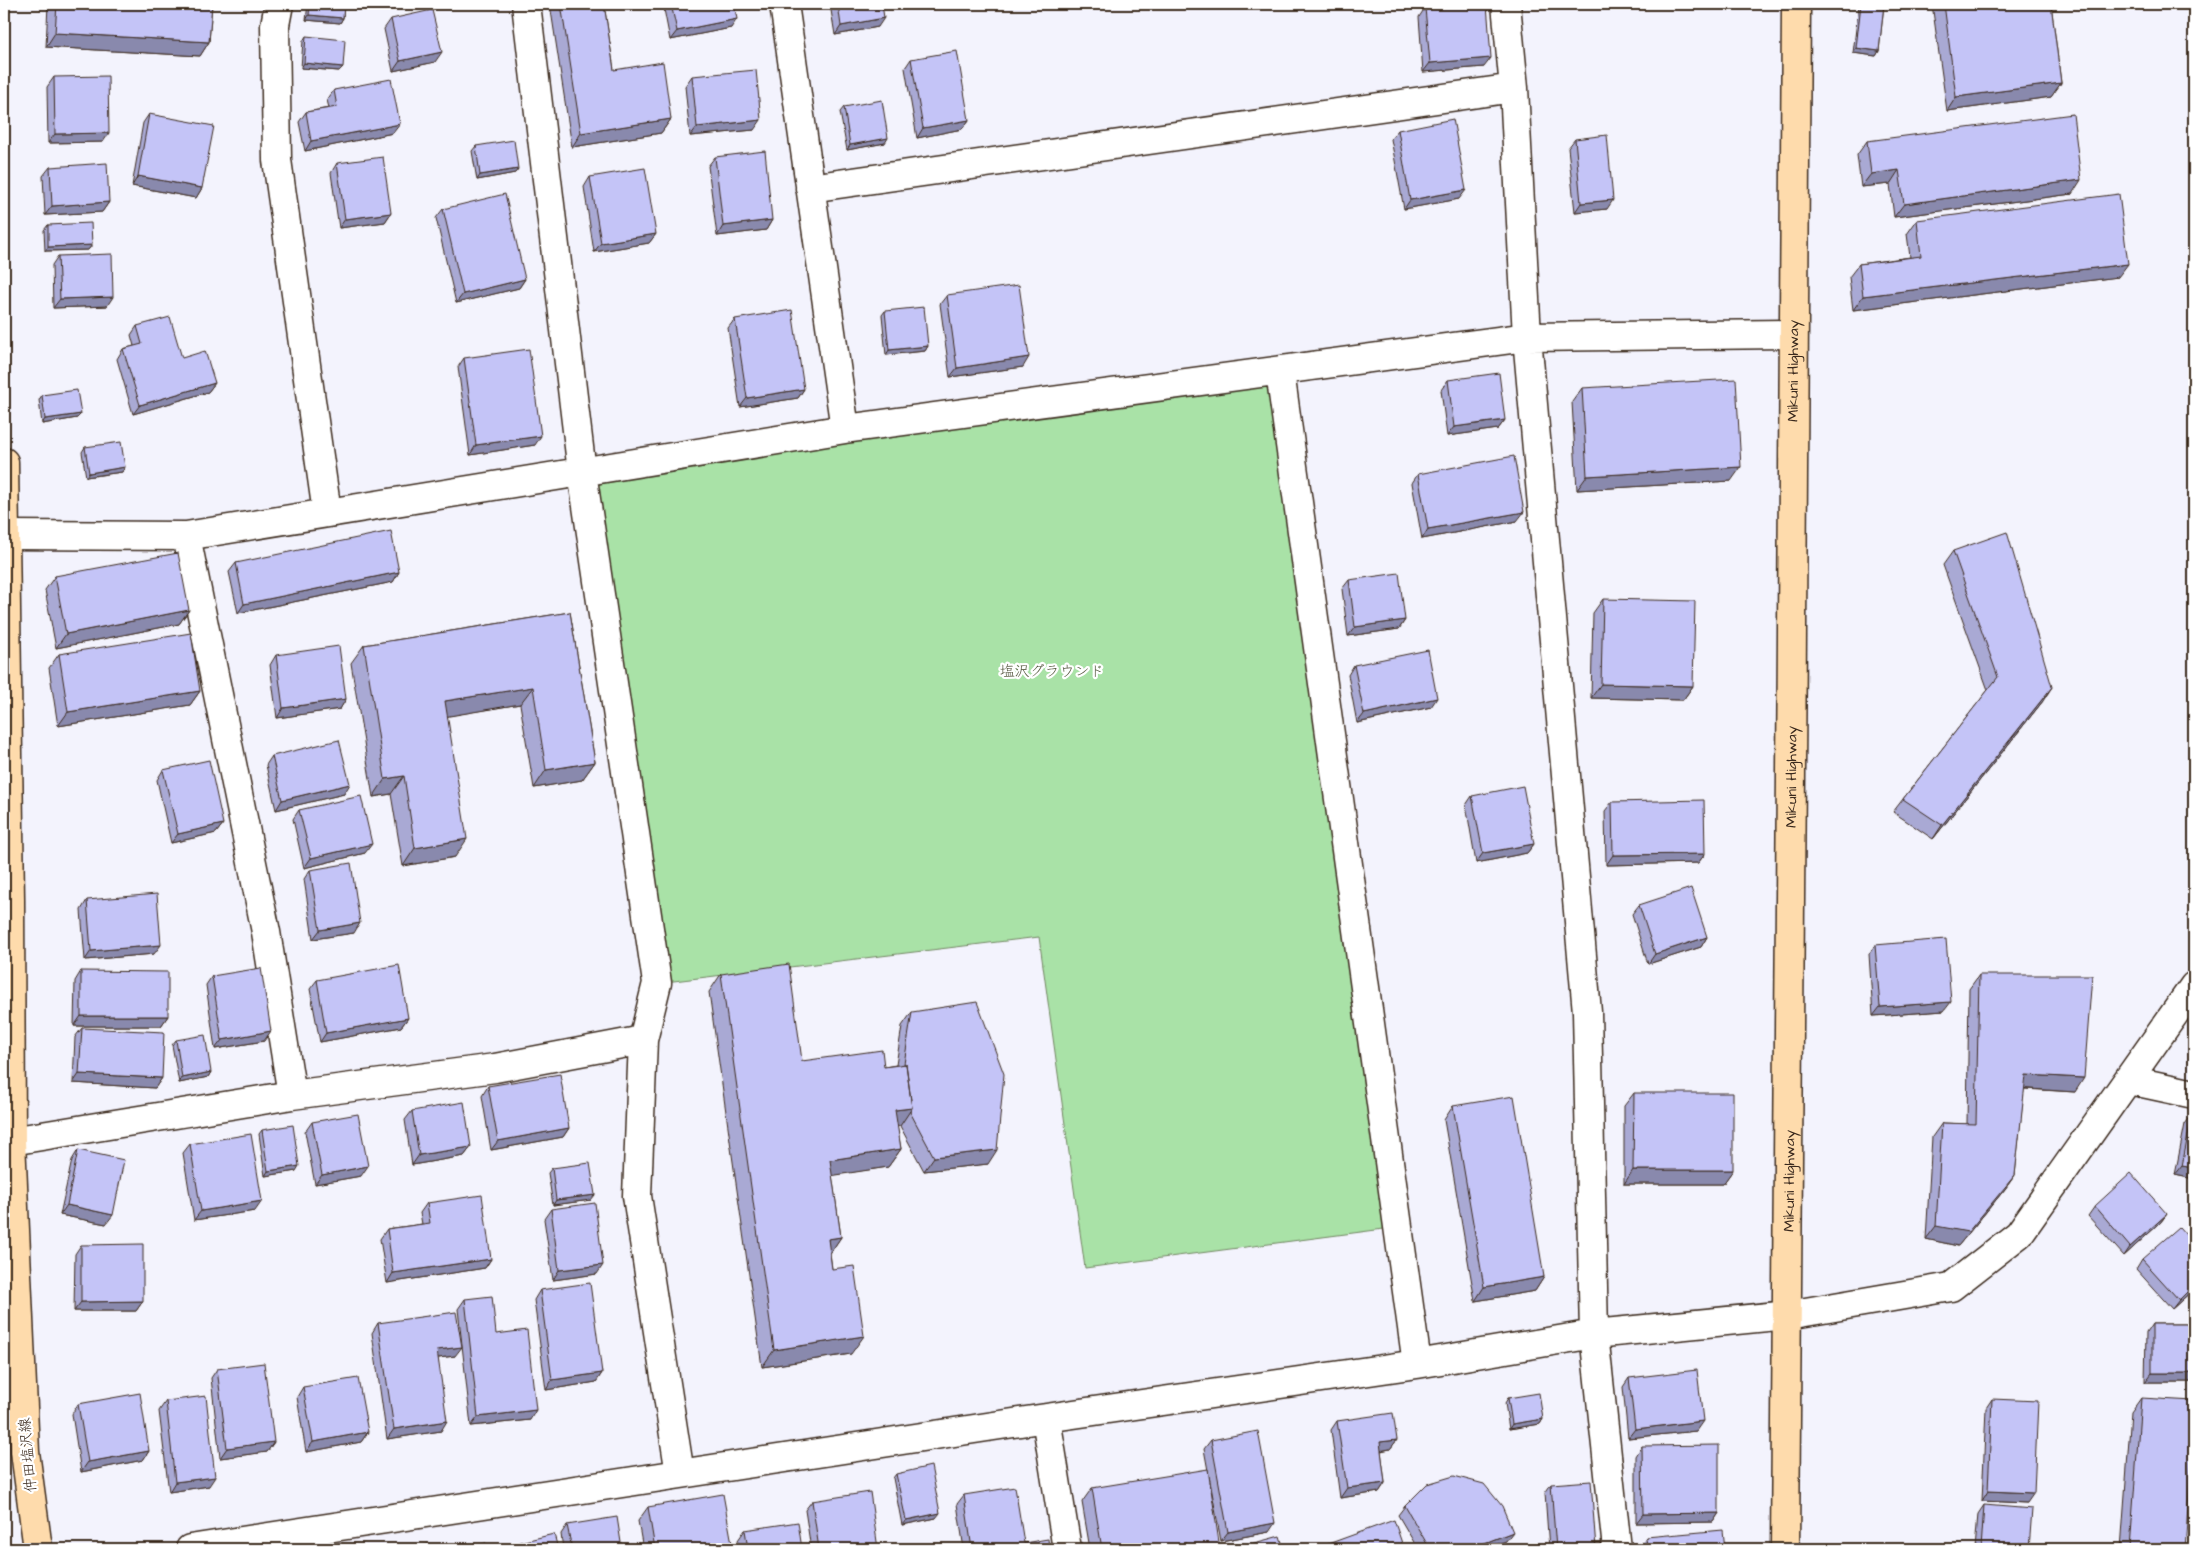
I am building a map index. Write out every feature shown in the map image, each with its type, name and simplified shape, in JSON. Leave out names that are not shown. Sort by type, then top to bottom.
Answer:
[{"type":"main road","name":"Mikuni Highway","points":[[1785,1549],[1788,1315],[1792,334],[1796,4]]},
{"type":"main road","name":"仲田塩沢線","points":[[4,462],[7,900],[11,1142],[25,1452],[38,1549]]},
{"type":"street","points":[[279,4],[275,25],[277,160],[327,513]]},
{"type":"street","points":[[526,4],[582,472],[657,983],[643,1040],[637,1196],[680,1474]]},
{"type":"street","points":[[784,4],[845,429]]},
{"type":"street","points":[[1506,4],[1514,88],[1527,337],[1587,1012],[1594,1334],[1617,1549]]},
{"type":"street","points":[[810,188],[1514,88]]},
{"type":"street","points":[[6,535],[186,536],[845,429],[1280,372],[1527,337],[1792,334]]},
{"type":"street","points":[[1280,372],[1417,1364]]},
{"type":"street","points":[[186,536],[266,932],[292,1095]]},
{"type":"street","points":[[190,1549],[1046,1418],[1417,1364],[1594,1334],[1788,1315],[1951,1286],[2019,1234],[2194,986]]},
{"type":"street","points":[[11,1142],[292,1095],[495,1068],[643,1040]]},
{"type":"street","points":[[2129,1080],[2194,1094]]},
{"type":"street","points":[[1046,1418],[1067,1549]]},
{"type":"green space","name":"塩沢グラウンド","points":[[1280,372],[1399,1227],[1085,1268],[1039,937],[657,983],[582,472]]},
{"type":"building","points":[[57,4],[212,4],[209,42],[55,33]]},
{"type":"building","points":[[310,4],[344,4],[343,18],[309,15]]},
{"type":"building","points":[[561,4],[604,4],[614,70],[663,62],[671,119],[581,133]]},
{"type":"building","points":[[671,4],[734,4],[737,19],[677,31]]},
{"type":"building","points":[[838,4],[882,4],[884,18],[841,26]]},
{"type":"building","points":[[1487,4],[1491,58],[1430,63],[1425,8]]},
{"type":"building","points":[[1861,4],[1884,4],[1879,51],[1856,48]]},
{"type":"building","points":[[1944,4],[2051,4],[2061,83],[1956,97]]},
{"type":"building","points":[[432,10],[442,52],[400,61],[391,19]]},
{"type":"building","points":[[306,36],[345,40],[343,67],[304,63]]},
{"type":"building","points":[[957,51],[969,120],[923,128],[911,59]]},
{"type":"building","points":[[756,70],[761,120],[697,127],[692,76]]},
{"type":"building","points":[[108,76],[109,133],[55,134],[54,77]]},
{"type":"building","points":[[391,79],[400,124],[311,141],[306,112],[337,107],[334,90]]},
{"type":"building","points":[[882,100],[888,138],[850,145],[844,107]]},
{"type":"building","points":[[149,114],[214,126],[202,188],[138,176]]},
{"type":"building","points":[[2073,114],[2081,180],[1904,204],[1899,170],[1871,174],[1867,141]]},
{"type":"building","points":[[1453,119],[1466,190],[1410,200],[1398,130]]},
{"type":"building","points":[[1607,135],[1613,200],[1581,203],[1575,139]]},
{"type":"building","points":[[514,140],[518,169],[480,175],[476,146]]},
{"type":"building","points":[[765,151],[772,220],[723,226],[715,157]]},
{"type":"building","points":[[383,157],[391,213],[345,219],[337,163]]},
{"type":"building","points":[[107,163],[109,202],[52,206],[50,167]]},
{"type":"building","points":[[645,168],[656,234],[601,243],[590,177]]},
{"type":"building","points":[[505,194],[525,279],[463,294],[443,209]]},
{"type":"building","points":[[2119,194],[2128,264],[1863,296],[1859,264],[1921,256],[1917,220]]},
{"type":"building","points":[[91,223],[92,245],[48,247],[48,225]]},
{"type":"building","points":[[112,254],[113,297],[60,299],[58,256]]},
{"type":"building","points":[[1019,285],[1029,357],[957,368],[947,295]]},
{"type":"building","points":[[924,307],[928,346],[889,350],[885,311]]},
{"type":"building","points":[[792,310],[804,389],[747,398],[735,319]]},
{"type":"building","points":[[170,317],[182,358],[205,351],[215,383],[140,405],[123,349],[142,344],[137,326]]},
{"type":"building","points":[[529,349],[541,436],[476,445],[464,358]]},
{"type":"building","points":[[1499,373],[1505,420],[1454,427],[1448,380]]},
{"type":"building","points":[[1736,379],[1741,467],[1587,476],[1582,388]]},
{"type":"building","points":[[77,390],[81,414],[45,419],[42,395]]},
{"type":"building","points":[[121,442],[125,467],[89,473],[85,447]]},
{"type":"building","points":[[1514,456],[1524,512],[1428,529],[1418,474]]},
{"type":"building","points":[[391,531],[399,572],[244,604],[236,563]]},
{"type":"building","points":[[2007,532],[2052,687],[1942,825],[1903,799],[1998,677],[1953,551]]},
{"type":"building","points":[[178,553],[189,610],[66,634],[55,576]]},
{"type":"building","points":[[1399,573],[1405,620],[1355,627],[1349,580]]},
{"type":"building","points":[[1603,599],[1695,601],[1693,686],[1601,684]]},
{"type":"building","points":[[570,612],[595,762],[546,770],[533,687],[445,701],[467,839],[415,848],[404,776],[385,779],[364,645]]},
{"type":"building","points":[[191,633],[200,691],[68,712],[59,654]]},
{"type":"building","points":[[339,646],[346,699],[283,708],[276,655]]},
{"type":"building","points":[[1428,650],[1437,698],[1364,714],[1354,665]]},
{"type":"building","points":[[339,740],[350,784],[282,800],[272,756]]},
{"type":"building","points":[[209,760],[223,824],[178,834],[163,770]]},
{"type":"building","points":[[1523,786],[1534,844],[1483,853],[1472,796]]},
{"type":"building","points":[[361,796],[372,844],[311,858],[299,810]]},
{"type":"building","points":[[1704,800],[1705,854],[1613,855],[1612,802]]},
{"type":"building","points":[[351,863],[360,923],[320,930],[310,870]]},
{"type":"building","points":[[1691,888],[1707,937],[1655,954],[1639,905]]},
{"type":"building","points":[[157,894],[161,945],[91,951],[87,900]]},
{"type":"building","points":[[1946,939],[1951,1002],[1880,1007],[1875,945]]},
{"type":"building","points":[[789,964],[802,1061],[882,1050],[884,1067],[906,1064],[912,1108],[895,1110],[901,1149],[830,1160],[841,1237],[828,1239],[832,1269],[854,1266],[864,1336],[774,1350],[721,974]]},
{"type":"building","points":[[399,965],[408,1018],[326,1033],[317,980]]},
{"type":"building","points":[[261,968],[271,1031],[222,1040],[212,976]]},
{"type":"building","points":[[81,971],[168,972],[168,1016],[81,1016]]},
{"type":"building","points":[[1979,975],[2092,975],[2084,1078],[2026,1075],[2015,1175],[1968,1232],[1936,1226],[1942,1123],[1976,1124]]},
{"type":"building","points":[[977,1002],[1004,1074],[997,1150],[934,1157],[910,1112],[912,1108],[906,1064],[904,1064],[912,1012]]},
{"type":"building","points":[[82,1028],[164,1032],[162,1078],[79,1074]]},
{"type":"building","points":[[205,1035],[211,1072],[182,1078],[176,1040]]},
{"type":"building","points":[[560,1074],[569,1128],[498,1141],[488,1086]]},
{"type":"building","points":[[1634,1093],[1733,1093],[1733,1170],[1633,1170]]},
{"type":"building","points":[[1514,1096],[1544,1277],[1484,1287],[1453,1106]]},
{"type":"building","points":[[464,1102],[471,1147],[419,1155],[412,1111]]},
{"type":"building","points":[[358,1114],[368,1166],[322,1175],[312,1122]]},
{"type":"building","points":[[2192,1115],[2194,1115],[2194,1168],[2182,1166]]},
{"type":"building","points":[[293,1125],[299,1166],[268,1171],[262,1130]]},
{"type":"building","points":[[251,1134],[262,1201],[201,1211],[190,1144]]},
{"type":"building","points":[[78,1150],[124,1160],[113,1215],[67,1205]]},
{"type":"building","points":[[590,1163],[595,1195],[556,1200],[552,1168]]},
{"type":"building","points":[[2131,1173],[2167,1214],[2130,1247],[2095,1206]]},
{"type":"building","points":[[482,1195],[491,1259],[393,1273],[387,1229],[430,1223],[427,1203]]},
{"type":"building","points":[[595,1203],[603,1265],[559,1270],[551,1209]]},
{"type":"building","points":[[2179,1227],[2194,1244],[2194,1285],[2179,1300],[2142,1259]]},
{"type":"building","points":[[143,1244],[143,1301],[81,1302],[81,1245]]},
{"type":"building","points":[[590,1283],[602,1373],[552,1380],[540,1290]]},
{"type":"building","points":[[492,1296],[496,1334],[527,1330],[536,1410],[478,1417],[465,1299]]},
{"type":"building","points":[[456,1312],[462,1347],[437,1350],[447,1421],[394,1429],[378,1323]]},
{"type":"building","points":[[2152,1324],[2194,1324],[2194,1373],[2152,1373]]},
{"type":"building","points":[[264,1363],[274,1442],[227,1448],[217,1369]]},
{"type":"building","points":[[1697,1370],[1703,1421],[1635,1429],[1629,1378]]},
{"type":"building","points":[[358,1378],[368,1432],[313,1442],[303,1387]]},
{"type":"building","points":[[140,1393],[149,1451],[88,1462],[78,1404]]},
{"type":"building","points":[[1539,1393],[1543,1419],[1512,1424],[1508,1398]]},
{"type":"building","points":[[206,1396],[215,1477],[175,1482],[166,1401]]},
{"type":"building","points":[[2141,1398],[2194,1401],[2185,1549],[2130,1549]]},
{"type":"building","points":[[1992,1399],[2038,1401],[2034,1493],[1988,1491]]},
{"type":"building","points":[[1393,1413],[1397,1440],[1380,1442],[1385,1483],[1347,1488],[1337,1421]]},
{"type":"building","points":[[1258,1431],[1275,1523],[1228,1532],[1211,1440]]},
{"type":"building","points":[[1719,1445],[1719,1513],[1643,1514],[1642,1446]]},
{"type":"building","points":[[931,1466],[940,1513],[906,1520],[896,1474]]},
{"type":"building","points":[[1208,1469],[1220,1549],[1187,1549],[1186,1543],[1148,1549],[1102,1549],[1092,1488]]},
{"type":"building","points":[[1454,1476],[1484,1484],[1502,1506],[1513,1532],[1469,1549],[1430,1549],[1405,1506],[1427,1484]]},
{"type":"building","points":[[1591,1481],[1596,1549],[1556,1549],[1551,1484]]},
{"type":"building","points":[[1015,1487],[1024,1543],[1048,1539],[1049,1549],[972,1549],[964,1495]]},
{"type":"building","points":[[870,1492],[878,1549],[819,1549],[812,1501]]},
{"type":"building","points":[[723,1494],[733,1549],[655,1549],[648,1507]]},
{"type":"building","points":[[1984,1505],[2032,1509],[2029,1549],[1981,1549]]},
{"type":"building","points":[[617,1517],[622,1549],[572,1549],[567,1525]]},
{"type":"building","points":[[1394,1520],[1404,1549],[1330,1549],[1328,1544]]},
{"type":"building","points":[[798,1522],[802,1549],[748,1549],[745,1530]]},
{"type":"building","points":[[1723,1530],[1725,1549],[1647,1549],[1646,1537]]},
{"type":"building","points":[[554,1534],[558,1549],[499,1549],[499,1547]]},
{"type":"building","points":[[1280,1536],[1284,1549],[1232,1549]]},
{"type":"building","points":[[486,1543],[488,1549],[460,1549]]},
{"type":"building","points":[[428,1544],[430,1549],[410,1549]]},
{"type":"building","points":[[1527,1544],[1529,1549],[1515,1549]]}]
